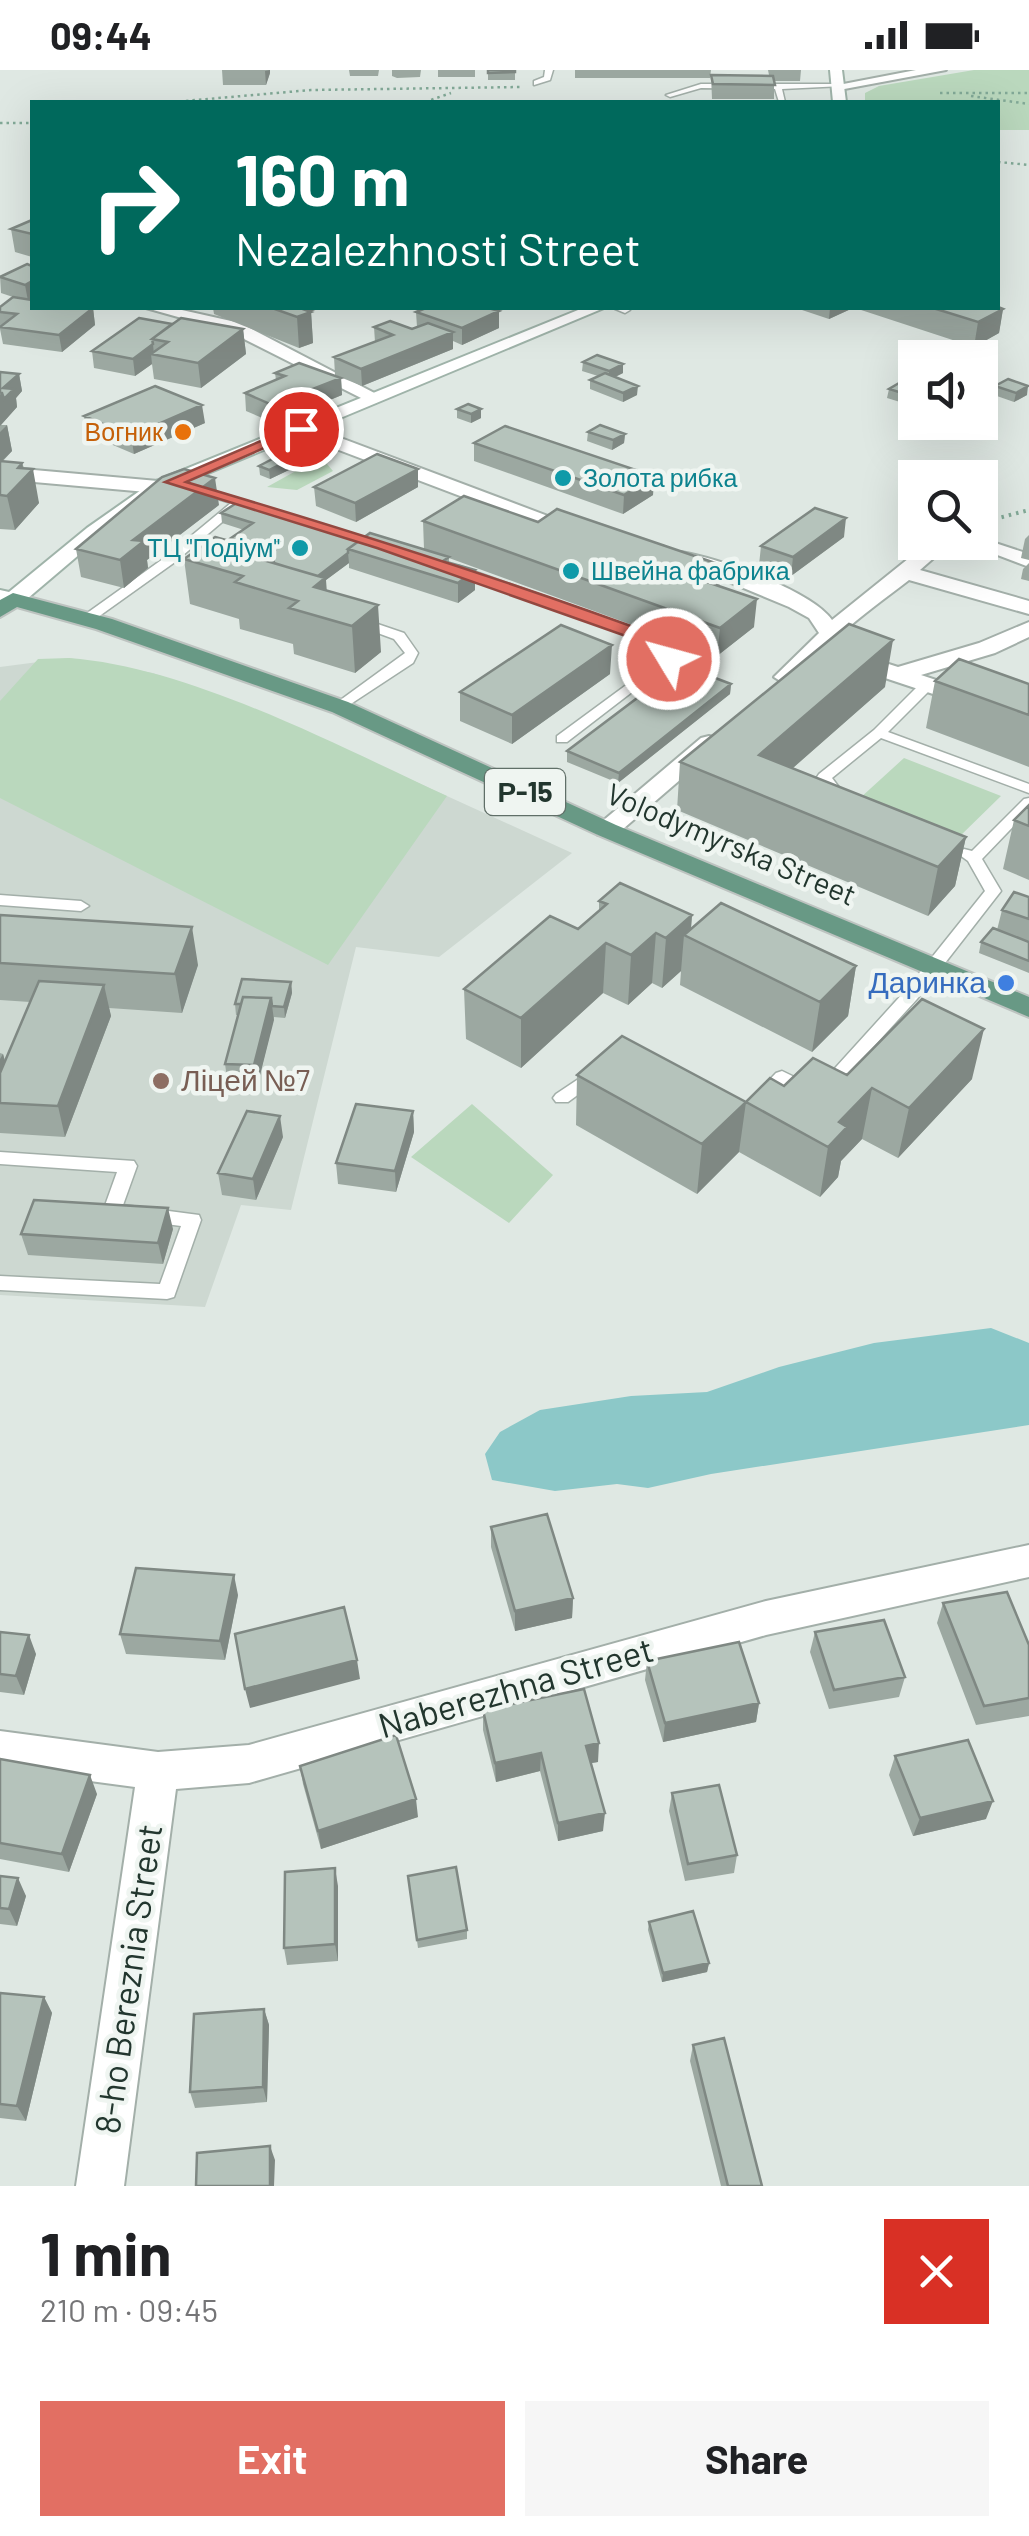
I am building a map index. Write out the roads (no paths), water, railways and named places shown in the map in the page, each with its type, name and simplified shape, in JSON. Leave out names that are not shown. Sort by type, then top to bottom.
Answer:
[{"type":"main road","name":"Volodymyrska Street","points":[[4,602],[87,619],[340,707],[607,830],[933,964],[1029,1008]]},
{"type":"street","points":[[836,70],[840,100]]},
{"type":"street","points":[[839,86],[940,70]]},
{"type":"street","points":[[162,310],[234,327],[376,398]]},
{"type":"street","points":[[4,602],[108,521],[165,485],[591,310]]},
{"type":"street","points":[[301,429],[590,539]]},
{"type":"street","points":[[0,473],[165,485]]},
{"type":"street","points":[[998,550],[1029,561]]},
{"type":"street","points":[[655,554],[700,561],[797,602],[817,614],[825,640],[898,675],[1029,718]]},
{"type":"street","points":[[774,686],[919,560]]},
{"type":"street","points":[[904,572],[1029,608]]},
{"type":"street","points":[[898,675],[986,648],[1029,629]]},
{"type":"street","points":[[607,830],[729,725]]},
{"type":"street","name":"Naberezhna Street","points":[[0,1750],[158,1771],[249,1764],[766,1618],[1029,1561]]},
{"type":"street","name":"8-ho Bereznia Street","points":[[100,2186],[158,1771]]},
{"type":"lane","points":[[536,83],[547,78],[550,70]]},
{"type":"lane","points":[[721,70],[724,86]]},
{"type":"lane","points":[[758,70],[761,86]]},
{"type":"lane","points":[[701,86],[703,100]]},
{"type":"lane","points":[[670,95],[701,86],[839,86]]},
{"type":"lane","points":[[778,86],[782,100]]},
{"type":"lane","points":[[165,485],[240,502],[365,539]]},
{"type":"lane","points":[[87,619],[240,502]]},
{"type":"lane","points":[[436,562],[592,617],[669,650],[669,659],[562,739]]},
{"type":"lane","points":[[340,707],[408,660],[412,653],[399,636],[369,628],[343,611]]},
{"type":"lane","points":[[860,810],[844,802],[824,777],[879,734],[927,685]]},
{"type":"lane","points":[[879,734],[1029,790]]},
{"type":"lane","points":[[974,858],[1029,802]]},
{"type":"lane","points":[[750,1110],[782,1076],[819,1096],[911,996],[993,890],[974,858],[942,844]]},
{"type":"lane","points":[[0,900],[81,906]]},
{"type":"lane","points":[[562,1098],[615,1058]]},
{"type":"lane","points":[[0,1158],[128,1166],[112,1211],[192,1220],[167,1292],[0,1283]]},
{"type":"water","points":[[991,1328],[1029,1343],[1029,1425],[711,1474],[648,1488],[617,1484],[555,1491],[492,1480],[485,1454],[500,1432],[540,1410],[631,1396],[707,1392],[779,1367],[874,1343]]},
{"type":"place","name":"Вогник","points":[[183,432]]},
{"type":"place","name":"Золота рибка","points":[[563,478]]},
{"type":"place","name":"ТЦ \"Подіум\"","points":[[300,548]]},
{"type":"place","name":"Швейна фабрика","points":[[571,571]]},
{"type":"place","name":"Даринка","points":[[1006,983]]},
{"type":"place","name":"Ліцей №7","points":[[161,1081]]}]
